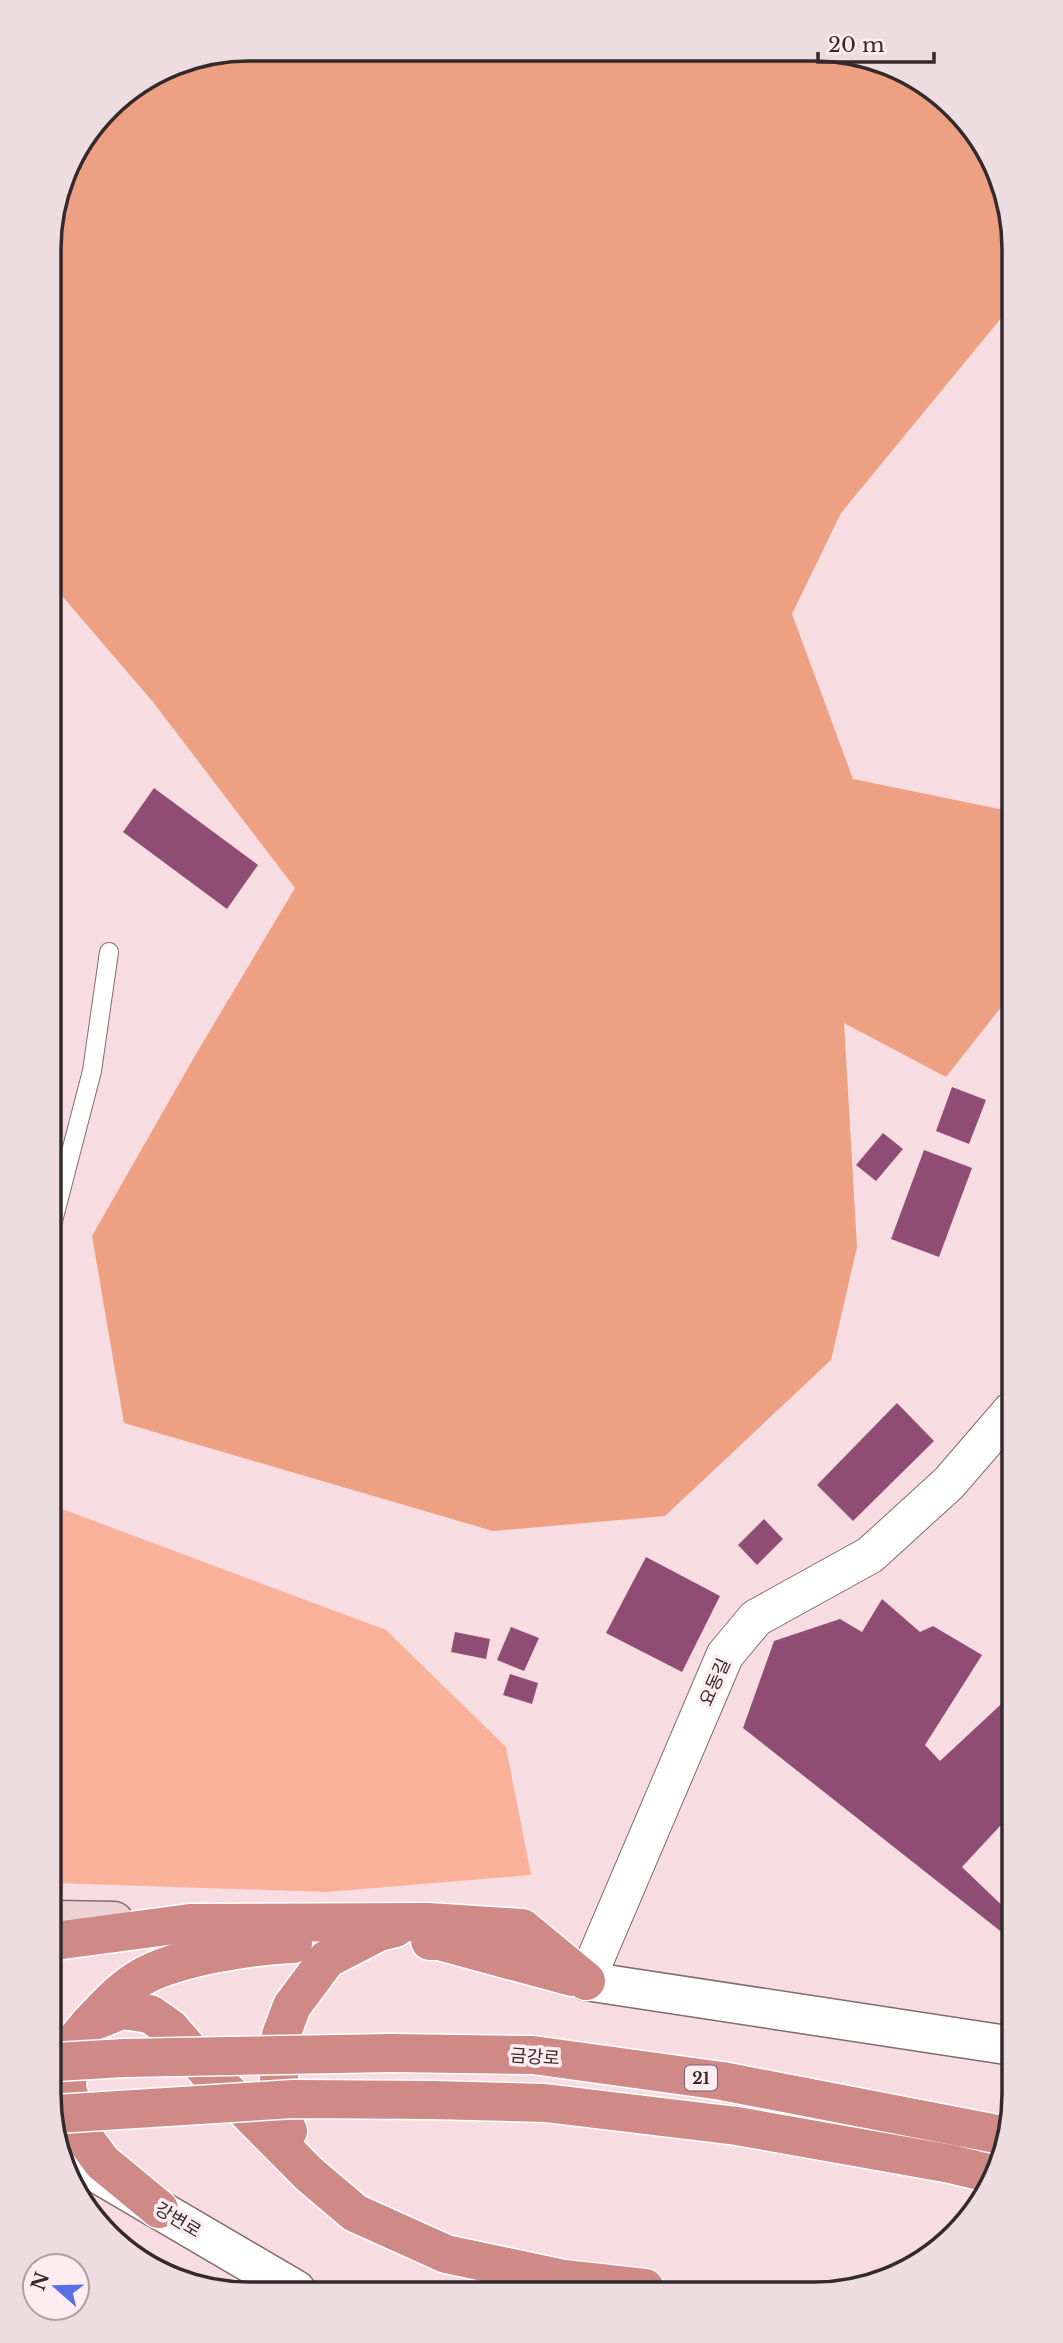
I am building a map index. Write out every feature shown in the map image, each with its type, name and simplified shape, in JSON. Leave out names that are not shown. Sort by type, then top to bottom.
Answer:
[{"type":"highway","points":[[61,1940],[190,1923],[428,1922],[522,1928],[586,1981]]},
{"type":"highway","points":[[309,2174],[284,2124],[279,2080],[281,2035],[292,2006],[327,1959],[379,1931],[428,1922]]},
{"type":"highway","points":[[159,2209],[102,2162],[80,2132],[67,2088],[68,2048],[119,1993],[153,1971],[260,1945],[439,1941],[586,1981]]},
{"type":"highway","points":[[68,2048],[122,2010],[150,2014],[170,2028],[208,2072],[309,2174],[355,2213],[446,2254],[564,2279],[591,2282]]},
{"type":"highway","name":"금강로","points":[[68,2048],[124,2058],[391,2053],[533,2055],[722,2081],[997,2134]]},
{"type":"highway","points":[[63,2114],[293,2099],[545,2103],[737,2126],[984,2172]]},
{"type":"main road","points":[[61,1920],[190,1923]]},
{"type":"street","name":"요동길","points":[[586,1981],[725,1655],[756,1618],[870,1555],[949,1483],[1001,1422]]},
{"type":"street","points":[[586,1981],[1001,2044]]},
{"type":"street","name":"강변로","points":[[74,2160],[282,2282]]},
{"type":"lane","points":[[61,1189],[92,1071],[109,952]]},
{"type":"shaded area","points":[[249,61],[826,62],[874,71],[918,93],[955,125],[977,155],[995,201],[1000,225],[1002,317],[841,513],[792,614],[853,779],[1002,810],[1002,1007],[946,1077],[844,1023],[857,1247],[831,1360],[665,1516],[493,1531],[124,1423],[92,1236],[295,888],[153,702],[62,596],[62,237],[68,201],[76,177],[93,145],[116,116],[155,86],[189,71]]},
{"type":"shaded area","points":[[61,1509],[386,1630],[506,1747],[531,1875],[326,1892],[61,1883]]},
{"type":"building","points":[[154,788],[258,865],[227,909],[123,832]]},
{"type":"building","points":[[952,1087],[986,1100],[969,1144],[936,1131]]},
{"type":"building","points":[[883,1133],[903,1149],[876,1181],[856,1165]]},
{"type":"building","points":[[924,1150],[972,1168],[939,1257],[891,1239]]},
{"type":"building","points":[[897,1403],[934,1441],[853,1521],[817,1485]]},
{"type":"building","points":[[764,1519],[783,1539],[757,1565],[738,1545]]},
{"type":"building","points":[[646,1557],[720,1596],[682,1672],[606,1633]]},
{"type":"building","points":[[882,1599],[920,1632],[933,1626],[982,1655],[925,1745],[940,1761],[1001,1704],[1001,1825],[962,1867],[1001,1905],[1001,1932],[743,1728],[774,1641],[840,1619],[862,1632]]},
{"type":"building","points":[[511,1627],[539,1638],[524,1671],[497,1660]]},
{"type":"building","points":[[455,1632],[490,1639],[486,1659],[451,1652]]},
{"type":"building","points":[[510,1674],[538,1683],[532,1704],[503,1695]]}]
